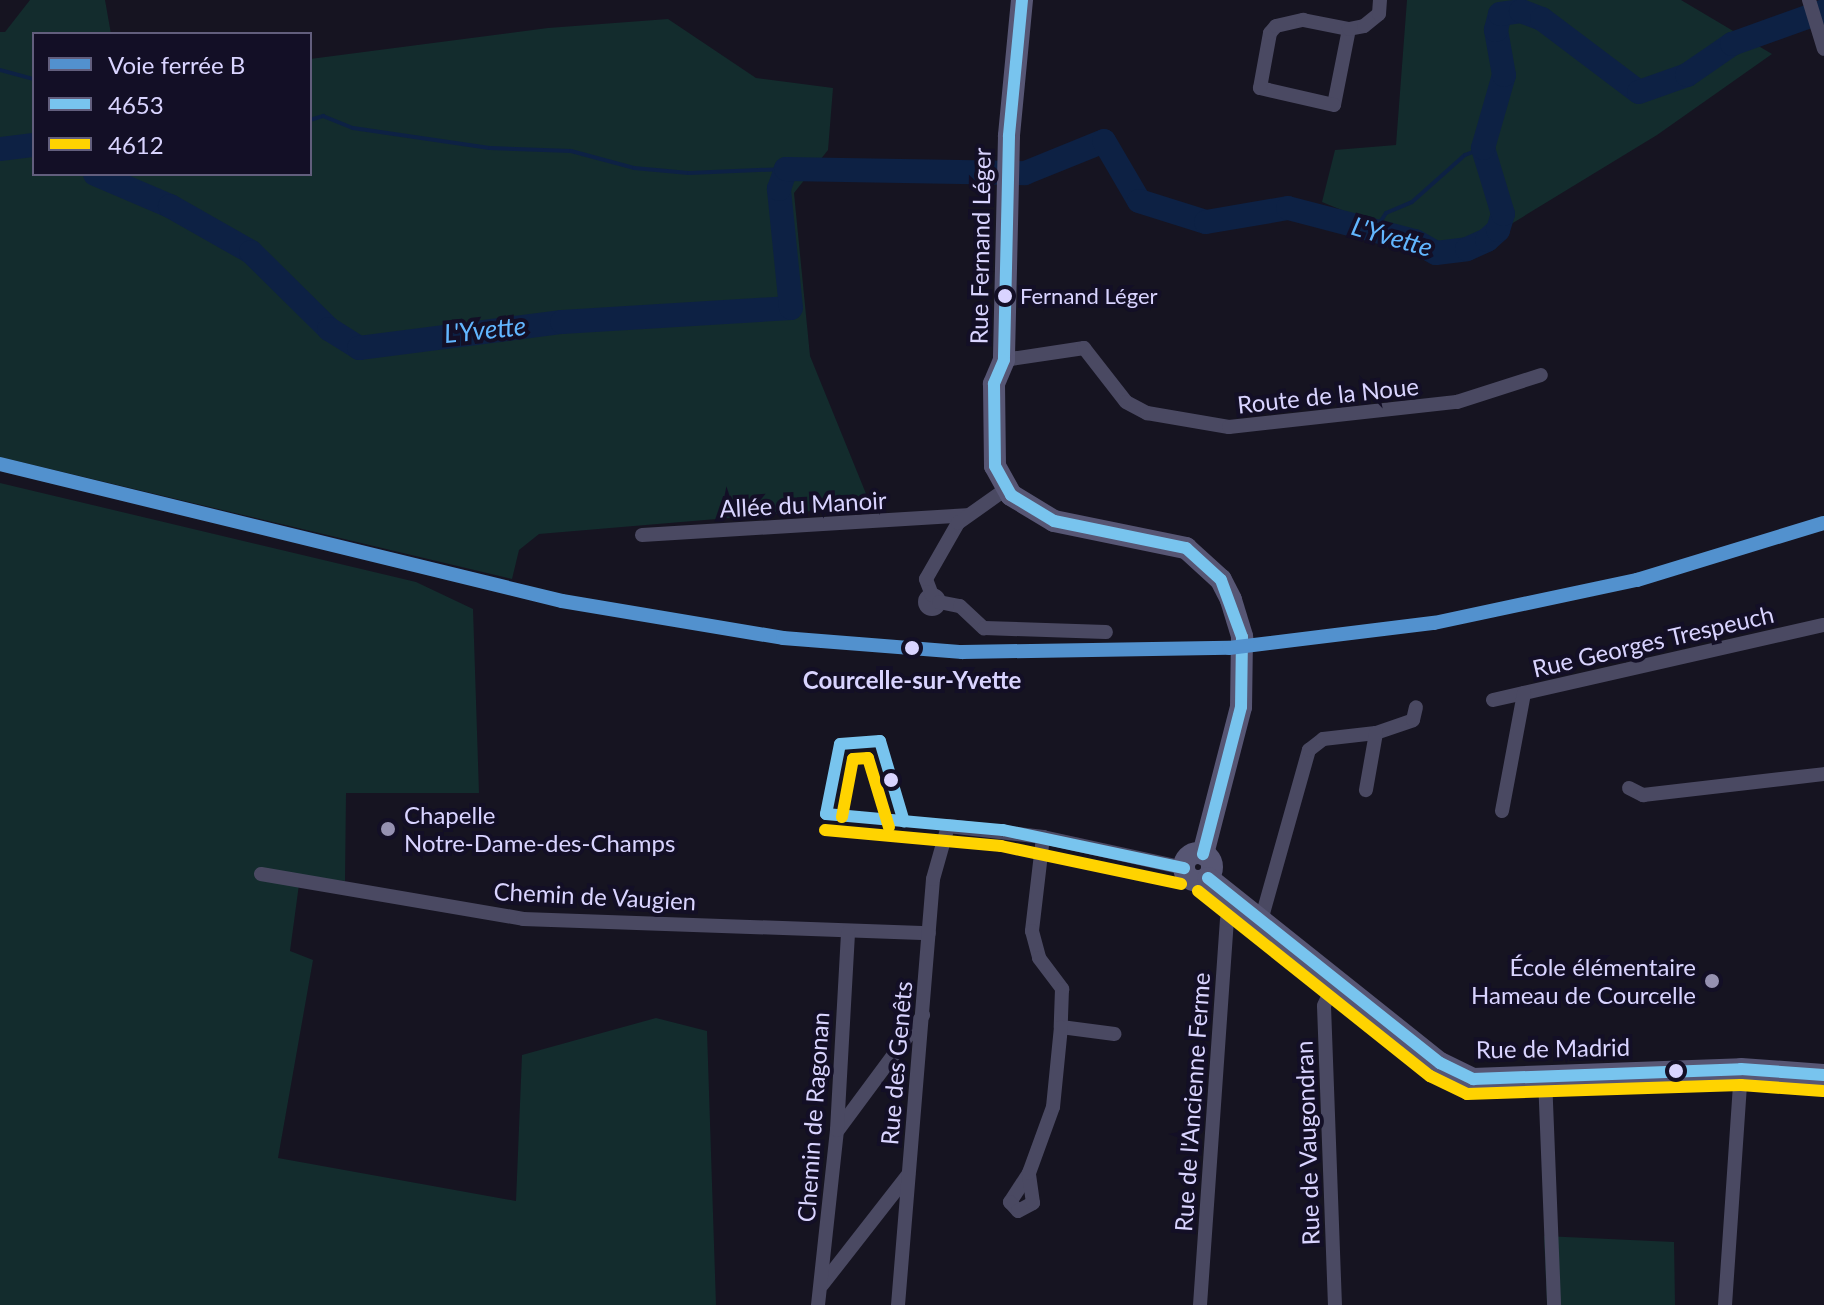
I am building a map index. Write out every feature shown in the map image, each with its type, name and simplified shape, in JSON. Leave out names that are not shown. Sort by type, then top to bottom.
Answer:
[{"type":"street","name":"Rue Fernand Léger","points":[[1006,489],[992,451],[994,384],[1004,360],[1009,136],[1022,0]]},
{"type":"street","points":[[1349,29],[1334,105],[1260,88],[1270,33],[1276,26],[1303,20],[1349,29],[1373,22],[1380,0]]},
{"type":"street","points":[[1810,2],[1824,49]]},
{"type":"street","name":"Route de la Noue","points":[[1004,360],[1084,348],[1126,402],[1147,413],[1229,427],[1442,404],[1541,375]]},
{"type":"street","points":[[1106,632],[984,628],[960,606],[936,599],[926,579],[966,515],[1006,489],[1054,521],[1186,548],[1221,580],[1231,600],[1242,637],[1241,707],[1203,854]]},
{"type":"street","name":"Allée du Manoir","points":[[642,535],[966,515]]},
{"type":"street","name":"Rue Georges Trespeuch","points":[[1493,700],[1824,625]]},
{"type":"street","points":[[1502,811],[1524,693]]},
{"type":"street","points":[[1260,924],[1309,750],[1323,739],[1376,733],[1413,720],[1416,707]]},
{"type":"street","points":[[1366,790],[1376,733]]},
{"type":"street","points":[[1629,788],[1643,795],[1824,774]]},
{"type":"street","name":"Rue des Genêts","points":[[898,1305],[936,860],[948,826],[1043,837]]},
{"type":"street","points":[[1029,1173],[1053,1107],[1061,1027],[1062,989],[1039,958],[1032,931],[1043,837],[1184,868],[1191,879],[1208,878],[1212,866],[1203,854]]},
{"type":"street","points":[[1184,868],[1190,856],[1203,854]]},
{"type":"street","name":"Chemin de Vaugien","points":[[261,874],[523,919],[929,933]]},
{"type":"street","name":"Rue de Madrid","points":[[1208,878],[1238,906],[1335,982],[1456,1073],[1473,1079],[1741,1069],[1824,1075]]},
{"type":"street","name":"Rue de l'Ancienne Ferme","points":[[1200,1305],[1227,920],[1238,906]]},
{"type":"street","name":"Chemin de Ragonan","points":[[818,1305],[837,1130],[848,932]]},
{"type":"street","name":"Rue de Vaugondran","points":[[1335,982],[1324,1006],[1335,1305]]},
{"type":"street","points":[[837,1130],[923,1014]]},
{"type":"street","points":[[1061,1027],[1115,1034]]},
{"type":"street","points":[[1725,1305],[1741,1069]]},
{"type":"street","points":[[1545,1078],[1554,1305]]},
{"type":"street","points":[[822,1285],[909,1173]]},
{"type":"green space","points":[[30,0],[105,0],[111,32],[32,32],[32,176],[312,176],[312,59],[548,28],[668,19],[756,78],[833,88],[828,150],[794,193],[810,356],[871,506],[539,534],[519,550],[512,579],[0,457],[0,32],[5,32]]},
{"type":"green space","points":[[1407,0],[1681,0],[1772,54],[1657,135],[1493,235],[1430,246],[1322,202],[1335,150],[1396,145]]},
{"type":"green space","points":[[0,483],[416,582],[473,609],[479,793],[346,793],[345,881],[300,877],[290,951],[313,960],[278,1158],[516,1201],[522,1055],[656,1018],[707,1031],[716,1305],[0,1305]]},
{"type":"green space","points":[[1544,1236],[1674,1242],[1675,1305],[1547,1305]]},
{"type":"waterway","name":"L'Yvette","points":[[100,176],[170,206],[251,252],[329,329],[359,348],[562,322],[791,308],[779,189],[786,169],[1025,173],[1104,141],[1139,201],[1206,222],[1288,208],[1415,241],[1436,253],[1467,249],[1487,240],[1498,230],[1503,214],[1483,148],[1504,75],[1496,30],[1500,14],[1521,11],[1542,19],[1639,92],[1687,75],[1732,44],[1824,11]]},
{"type":"waterway","name":"L'Yvette","points":[[0,70],[32,78]]},
{"type":"waterway","name":"L'Yvette","points":[[312,119],[323,116],[353,128],[490,148],[571,151],[634,168],[689,173],[786,169]]},
{"type":"waterway","name":"L'Yvette","points":[[0,149],[32,145]]},
{"type":"waterway","points":[[1375,230],[1386,213],[1412,202],[1465,155],[1483,148]]},
{"type":"rail line","name":"B","points":[[0,464],[562,601],[783,638],[962,652],[1229,648],[1434,623],[1637,580],[1824,523]]},
{"type":"transit line","name":"4653","points":[[1022,0],[1009,136],[1004,360],[994,384],[995,466],[1011,495],[1054,521],[1186,548],[1221,580],[1242,637],[1241,707],[1203,854]]},
{"type":"transit line","name":"4653","points":[[826,814],[840,744],[880,741],[904,822]]},
{"type":"transit line","name":"4612","points":[[842,817],[853,759],[868,758],[889,827]]},
{"type":"transit line","name":"4653","points":[[826,814],[1003,830],[1184,868]]},
{"type":"transit line","name":"4612","points":[[825,830],[1001,846],[1181,884]]},
{"type":"transit line","name":"4653","points":[[1208,878],[1440,1063],[1473,1079],[1741,1069],[1824,1075]]},
{"type":"transit line","name":"4612","points":[[1198,891],[1430,1076],[1467,1094],[1741,1085],[1823,1091]]},
{"type":"place","name":"Fernand Léger","points":[[1005,296]]},
{"type":"place","name":"Courcelle-sur-Yvette","points":[[912,648]]},
{"type":"place","name":"Chapelle Notre-Dame-des-Champs","points":[[388,829]]},
{"type":"place","name":"École élémentaire Hameau de Courcelle","points":[[1712,981]]}]
